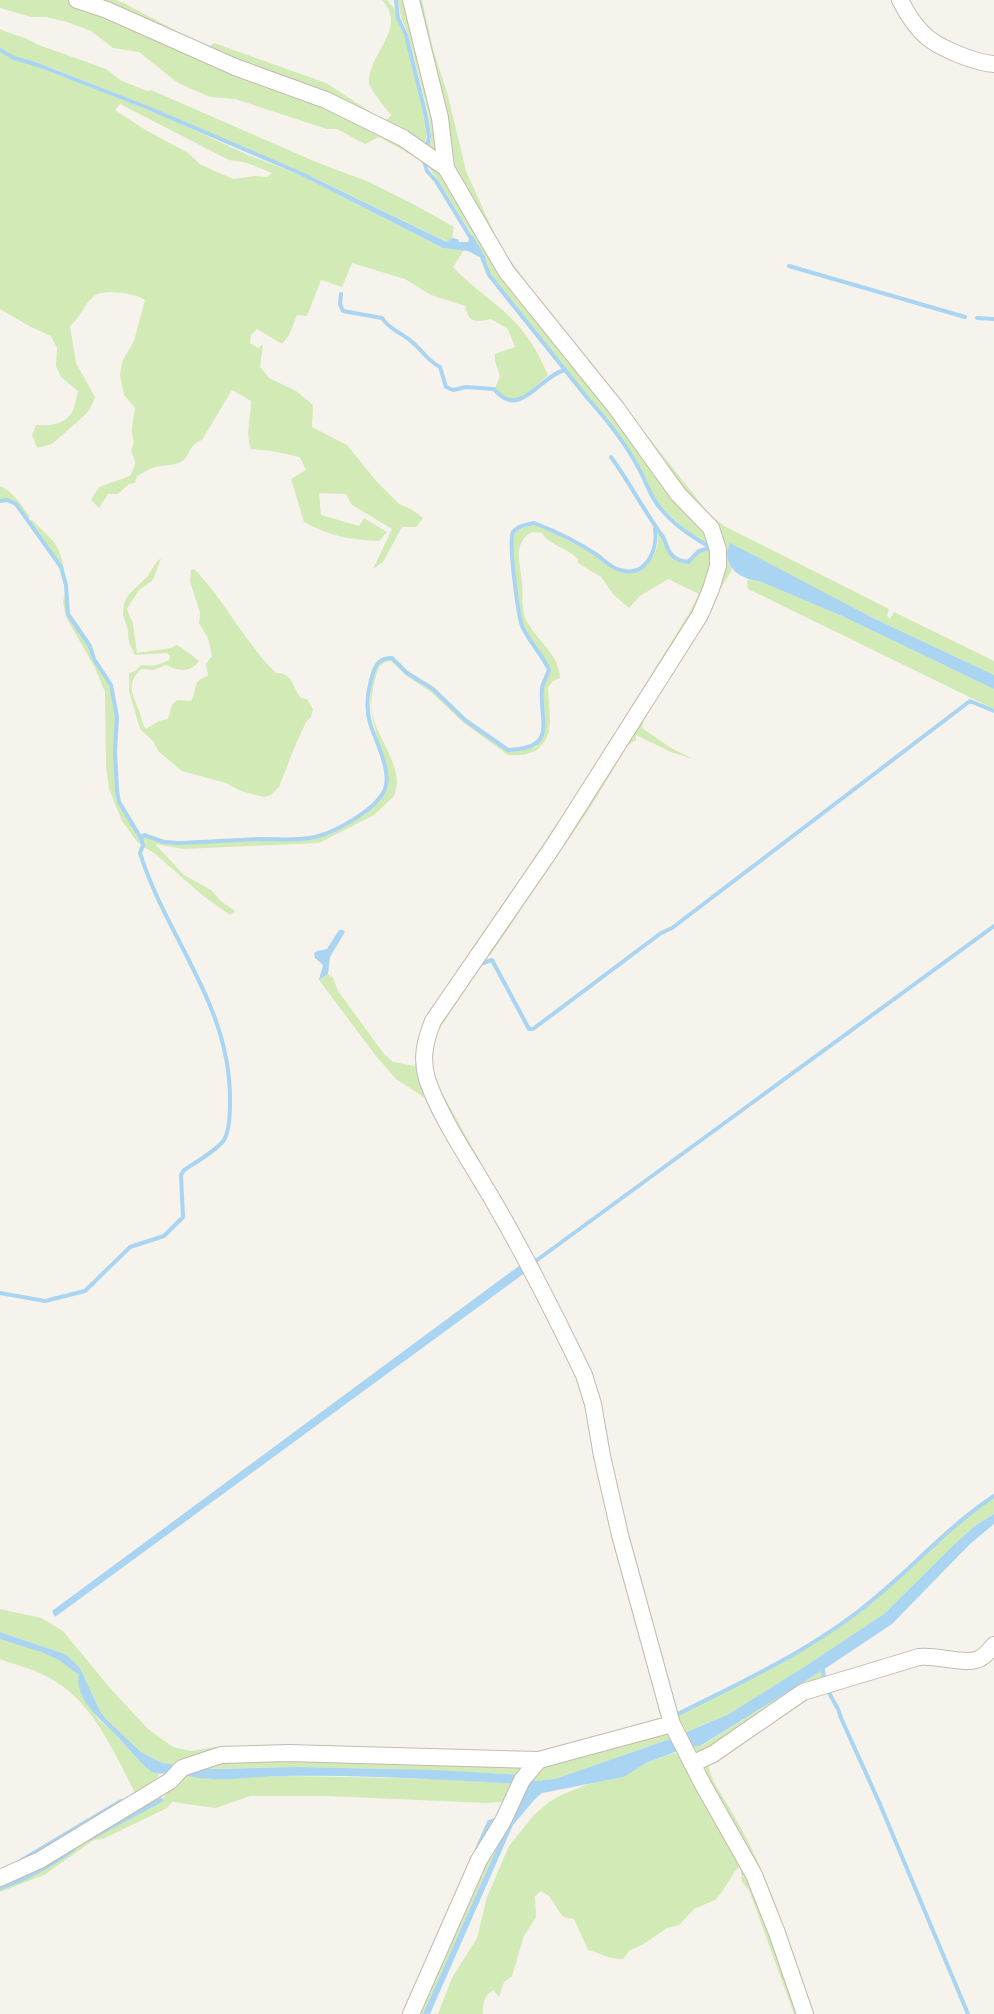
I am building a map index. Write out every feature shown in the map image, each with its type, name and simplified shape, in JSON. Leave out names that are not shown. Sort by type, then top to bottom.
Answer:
[{"type":"street","points":[[77,0],[107,10],[235,68],[326,100],[403,138],[446,168]]},
{"type":"street","points":[[411,0],[440,118],[446,168],[506,271],[617,409],[678,494],[711,528],[718,550],[718,566],[700,615],[554,845],[433,1021],[425,1040],[423,1057],[427,1078],[441,1111],[497,1207],[584,1375],[593,1404],[620,1535],[673,1726],[754,1875],[777,1932],[805,2014]]},
{"type":"street","points":[[900,0],[908,16],[929,38],[973,60],[994,64]]},
{"type":"street","points":[[692,1764],[713,1754],[803,1692],[919,1657],[932,1656],[975,1661],[982,1658],[994,1645]]},
{"type":"street","points":[[0,1878],[40,1860],[170,1781],[182,1768],[221,1755],[288,1753],[539,1760],[673,1726]]},
{"type":"street","points":[[411,2014],[479,1860],[522,1780],[539,1760]]},
{"type":"green space","points":[[0,0],[69,0],[402,141],[423,161],[379,137],[365,144],[337,129],[327,129],[235,99],[210,97],[178,83],[139,52],[113,48],[91,31],[67,22],[46,17],[31,17],[0,8]]},
{"type":"green space","points":[[89,0],[116,0],[208,48],[214,43],[326,83],[385,121],[392,115],[378,99],[369,82],[371,71],[389,31],[391,21],[389,11],[382,0],[387,0],[394,8],[405,37],[425,118],[427,132],[424,149]]},
{"type":"green space","points":[[398,0],[408,0],[442,157],[429,150],[431,136],[429,116]]},
{"type":"green space","points":[[417,0],[422,0],[466,171],[501,248],[710,515],[724,526],[889,609],[887,616],[890,619],[894,612],[994,661],[994,675],[873,618],[729,544],[728,562],[732,570],[645,713],[642,728],[671,748],[693,759],[671,752],[636,735],[636,740],[628,745],[590,808],[491,954],[482,962],[434,1037],[431,1061],[437,1084],[501,1199],[433,1084],[428,1041],[703,608],[724,543],[510,268],[456,171]]},
{"type":"green space","points":[[0,29],[106,69],[120,80],[147,91],[151,90],[316,162],[369,182],[454,227],[452,238],[448,242],[300,171],[278,164],[146,105],[42,64],[15,57],[0,48]]},
{"type":"green space","points":[[0,52],[14,60],[41,67],[168,118],[248,155],[302,176],[443,248],[464,250],[453,267],[519,326],[533,346],[548,375],[529,392],[517,399],[510,399],[503,395],[495,388],[500,376],[495,354],[515,347],[508,329],[491,319],[473,320],[468,315],[465,306],[431,295],[405,279],[352,263],[342,287],[321,280],[307,316],[297,315],[289,335],[282,344],[257,329],[251,335],[250,343],[258,348],[263,344],[260,367],[269,378],[296,391],[313,405],[312,427],[347,445],[377,482],[399,504],[423,518],[416,527],[402,527],[383,562],[373,569],[392,529],[352,505],[346,494],[319,493],[321,515],[359,526],[364,518],[387,532],[379,541],[340,536],[322,531],[304,522],[291,479],[306,470],[300,457],[251,449],[248,431],[251,401],[232,390],[202,440],[194,445],[186,458],[177,464],[154,467],[137,476],[135,483],[129,484],[118,494],[108,494],[99,508],[91,500],[99,487],[130,476],[135,466],[131,451],[134,442],[132,427],[135,408],[124,395],[120,375],[122,362],[134,341],[145,300],[134,295],[120,293],[99,294],[91,299],[70,326],[76,363],[95,397],[85,415],[52,444],[37,448],[32,435],[36,425],[55,424],[68,418],[74,409],[78,391],[61,377],[56,366],[57,348],[51,336],[0,309]],"holes":[[[120,104],[229,160],[247,163],[272,173],[267,177],[234,179],[221,174],[200,164],[188,153],[115,110]]]},
{"type":"green space","points":[[428,161],[441,169],[706,530],[711,546],[690,534],[657,503],[640,467],[608,419],[590,400],[490,274],[486,258],[427,165]]},
{"type":"green space","points":[[0,486],[13,495],[30,517],[27,519],[13,502],[0,501]]},
{"type":"green space","points":[[32,520],[56,545],[62,559],[65,579],[54,556],[29,521]]},
{"type":"green space","points":[[532,525],[543,527],[596,555],[623,573],[638,570],[650,561],[657,548],[658,533],[673,556],[681,562],[688,564],[700,552],[713,550],[711,570],[699,603],[653,679],[429,1023],[436,1105],[396,1079],[319,980],[328,974],[333,978],[338,991],[384,1054],[393,1062],[415,1066],[418,1040],[424,1024],[584,783],[699,594],[668,579],[640,596],[629,608],[614,595],[601,577],[578,563],[574,555],[550,541],[542,533],[532,532],[521,542],[519,549],[523,611],[530,627],[556,662],[560,678],[548,687],[549,732],[536,751],[522,755],[508,755],[464,723],[431,692],[408,677],[391,661],[382,664],[378,670],[371,707],[393,764],[397,785],[394,796],[374,815],[319,843],[183,849],[155,844],[184,875],[211,890],[235,911],[230,915],[202,895],[153,852],[143,847],[142,838],[146,836],[165,843],[178,844],[316,839],[366,814],[388,787],[383,755],[371,711],[370,696],[379,663],[387,659],[392,660],[407,675],[432,691],[465,721],[508,751],[536,747],[545,727],[543,690],[550,669],[522,621],[512,545],[516,531]]},
{"type":"green space","points":[[161,558],[153,580],[139,590],[127,609],[133,624],[137,653],[171,648],[176,645],[199,661],[192,668],[184,670],[166,665],[154,670],[141,669],[133,680],[132,690],[143,724],[146,729],[159,721],[168,719],[172,705],[177,700],[191,701],[199,680],[208,676],[206,664],[212,656],[208,638],[199,623],[200,613],[190,581],[191,570],[194,569],[265,661],[276,673],[289,678],[301,698],[307,699],[313,709],[279,787],[271,795],[264,797],[241,791],[226,783],[182,771],[159,752],[153,741],[141,730],[129,691],[129,673],[141,665],[152,666],[162,663],[169,660],[170,656],[167,653],[135,655],[129,643],[123,615],[124,603],[129,594],[147,577]]},
{"type":"green space","points":[[747,580],[759,581],[842,616],[994,689],[994,709],[748,589]]},
{"type":"green space","points":[[65,593],[67,614],[89,646],[93,659],[110,686],[116,717],[114,751],[118,802],[140,838],[139,844],[122,821],[109,789],[106,766],[105,692],[94,666],[66,617],[63,602]]},
{"type":"green space","points":[[994,1497],[994,1514],[976,1525],[884,1614],[729,1714],[686,1732],[680,1731],[673,1716],[752,1678],[829,1634],[891,1587],[948,1533]]},
{"type":"green space","points":[[0,1609],[41,1618],[63,1631],[110,1688],[148,1729],[173,1747],[191,1751],[215,1747],[275,1747],[287,1751],[182,1766],[162,1763],[141,1752],[106,1719],[80,1668],[65,1654],[0,1632]]},
{"type":"green space","points":[[0,1639],[54,1657],[73,1669],[87,1691],[98,1719],[139,1761],[159,1774],[157,1778],[135,1793],[100,1727],[89,1712],[63,1687],[48,1677],[0,1659]]},
{"type":"green space","points":[[823,1670],[823,1681],[705,1754],[696,1753],[691,1746],[701,1746]]},
{"type":"green space","points":[[668,1729],[670,1739],[555,1779],[532,1781],[541,1767]]},
{"type":"green space","points":[[674,1753],[681,1753],[743,1864],[735,1871],[715,1900],[694,1909],[679,1925],[667,1928],[642,1945],[630,1950],[623,1959],[619,1959],[588,1950],[574,1919],[563,1917],[549,1896],[541,1891],[535,1896],[536,1917],[524,1936],[512,1976],[504,1982],[499,1997],[493,1990],[488,1994],[483,2014],[438,2014],[452,1978],[477,1938],[487,1897],[509,1846],[534,1815],[561,1795],[589,1784],[624,1777],[646,1763]]},
{"type":"green space","points":[[222,1757],[530,1766],[522,1775],[365,1768],[208,1769],[197,1767]]},
{"type":"green space","points":[[708,1760],[714,1781],[746,1838],[769,1887],[814,2014],[808,2014],[702,1765]]},
{"type":"green space","points":[[179,1773],[209,1779],[283,1776],[439,1779],[517,1784],[509,1801],[487,1803],[327,1796],[250,1796],[216,1808],[172,1802],[167,1808],[103,1839],[94,1840],[44,1875],[0,1892],[50,1866],[87,1841],[162,1801],[167,1792],[161,1796],[161,1799],[85,1839],[50,1864],[0,1887],[0,1880]]},
{"type":"green space","points":[[501,1839],[423,2014],[414,2014],[481,1862]]},
{"type":"green space","points":[[745,1868],[800,2014],[794,2014],[749,1890],[742,1882],[741,1871]]},
{"type":"water","points":[[302,176],[310,176],[447,242],[452,238],[458,239],[459,242],[468,242],[470,235],[473,236],[486,258],[485,260],[468,251],[443,248]]},
{"type":"water","points":[[730,543],[873,618],[994,675],[994,689],[842,616],[738,574],[733,570],[728,558]]},
{"type":"water","points":[[339,930],[345,932],[330,957],[328,974],[319,980],[323,965],[315,958],[314,953],[327,949]]},
{"type":"water","points":[[523,1263],[526,1272],[55,1617],[52,1611]]},
{"type":"water","points":[[994,1514],[994,1524],[970,1544],[892,1624],[823,1670],[700,1746],[691,1746],[646,1763],[624,1777],[542,1793],[535,1799],[513,1825],[430,2014],[423,2014],[501,1839],[516,1784],[341,1776],[214,1779],[187,1776],[175,1771],[165,1774],[154,1773],[139,1761],[89,1707],[80,1691],[79,1675],[59,1660],[0,1639],[0,1632],[65,1654],[80,1668],[106,1719],[141,1752],[162,1763],[208,1769],[298,1767],[435,1770],[522,1775],[532,1781],[555,1779],[670,1739],[729,1714],[884,1614],[955,1544],[976,1525]]},
{"type":"waterway","points":[[396,0],[398,18],[406,35],[426,116],[429,136],[427,148]]},
{"type":"waterway","points":[[0,50],[14,58],[41,66],[146,107],[309,177]]},
{"type":"waterway","points":[[424,161],[427,171],[436,181],[472,240]]},
{"type":"waterway","points":[[482,257],[489,275],[622,441],[657,504],[681,528],[710,547]]},
{"type":"waterway","points":[[789,266],[965,317]]},
{"type":"waterway","points":[[341,294],[340,304],[343,311],[382,318],[440,367],[446,387],[453,390],[466,387],[494,389],[503,398],[521,399],[565,370]]},
{"type":"waterway","points":[[977,318],[994,319]]},
{"type":"waterway","points":[[611,457],[673,556],[688,562],[699,551],[710,548]]},
{"type":"waterway","points":[[0,501],[7,500],[16,504],[61,567],[66,585],[68,614],[90,646],[94,659],[111,685],[117,717],[115,751],[119,802],[141,838],[143,845],[140,853],[152,884],[209,1002],[220,1033],[227,1065],[230,1099],[229,1126],[226,1136],[221,1144],[184,1170],[181,1175],[183,1217],[164,1236],[130,1247],[85,1291],[45,1301],[0,1293]]},
{"type":"waterway","points":[[141,838],[144,835],[164,842],[178,843],[308,838],[334,830],[365,812],[381,797],[387,782],[385,765],[368,717],[367,704],[374,669],[379,662],[385,659],[392,658],[407,673],[433,689],[465,720],[508,750],[534,744],[543,731],[542,688],[549,670],[522,626],[513,563],[513,532],[520,527],[534,523],[582,546],[614,568],[629,571],[637,570],[648,560],[654,545],[655,529]]},
{"type":"waterway","points":[[483,963],[492,960],[529,1029],[533,1029],[661,933],[672,928],[970,701],[994,711]]},
{"type":"waterway","points":[[533,1263],[994,926]]},
{"type":"waterway","points":[[676,1715],[780,1662],[830,1632],[876,1597],[963,1519],[994,1496]]},
{"type":"waterway","points":[[823,1670],[824,1679]]},
{"type":"waterway","points":[[828,1691],[879,1802],[968,2014]]},
{"type":"waterway","points":[[91,1838],[161,1800]]},
{"type":"waterway","points":[[22,1860],[121,1801]]},
{"type":"waterway","points":[[477,1849],[489,1822],[496,1820]]},
{"type":"waterway","points":[[0,1888],[57,1861],[74,1849]]}]
